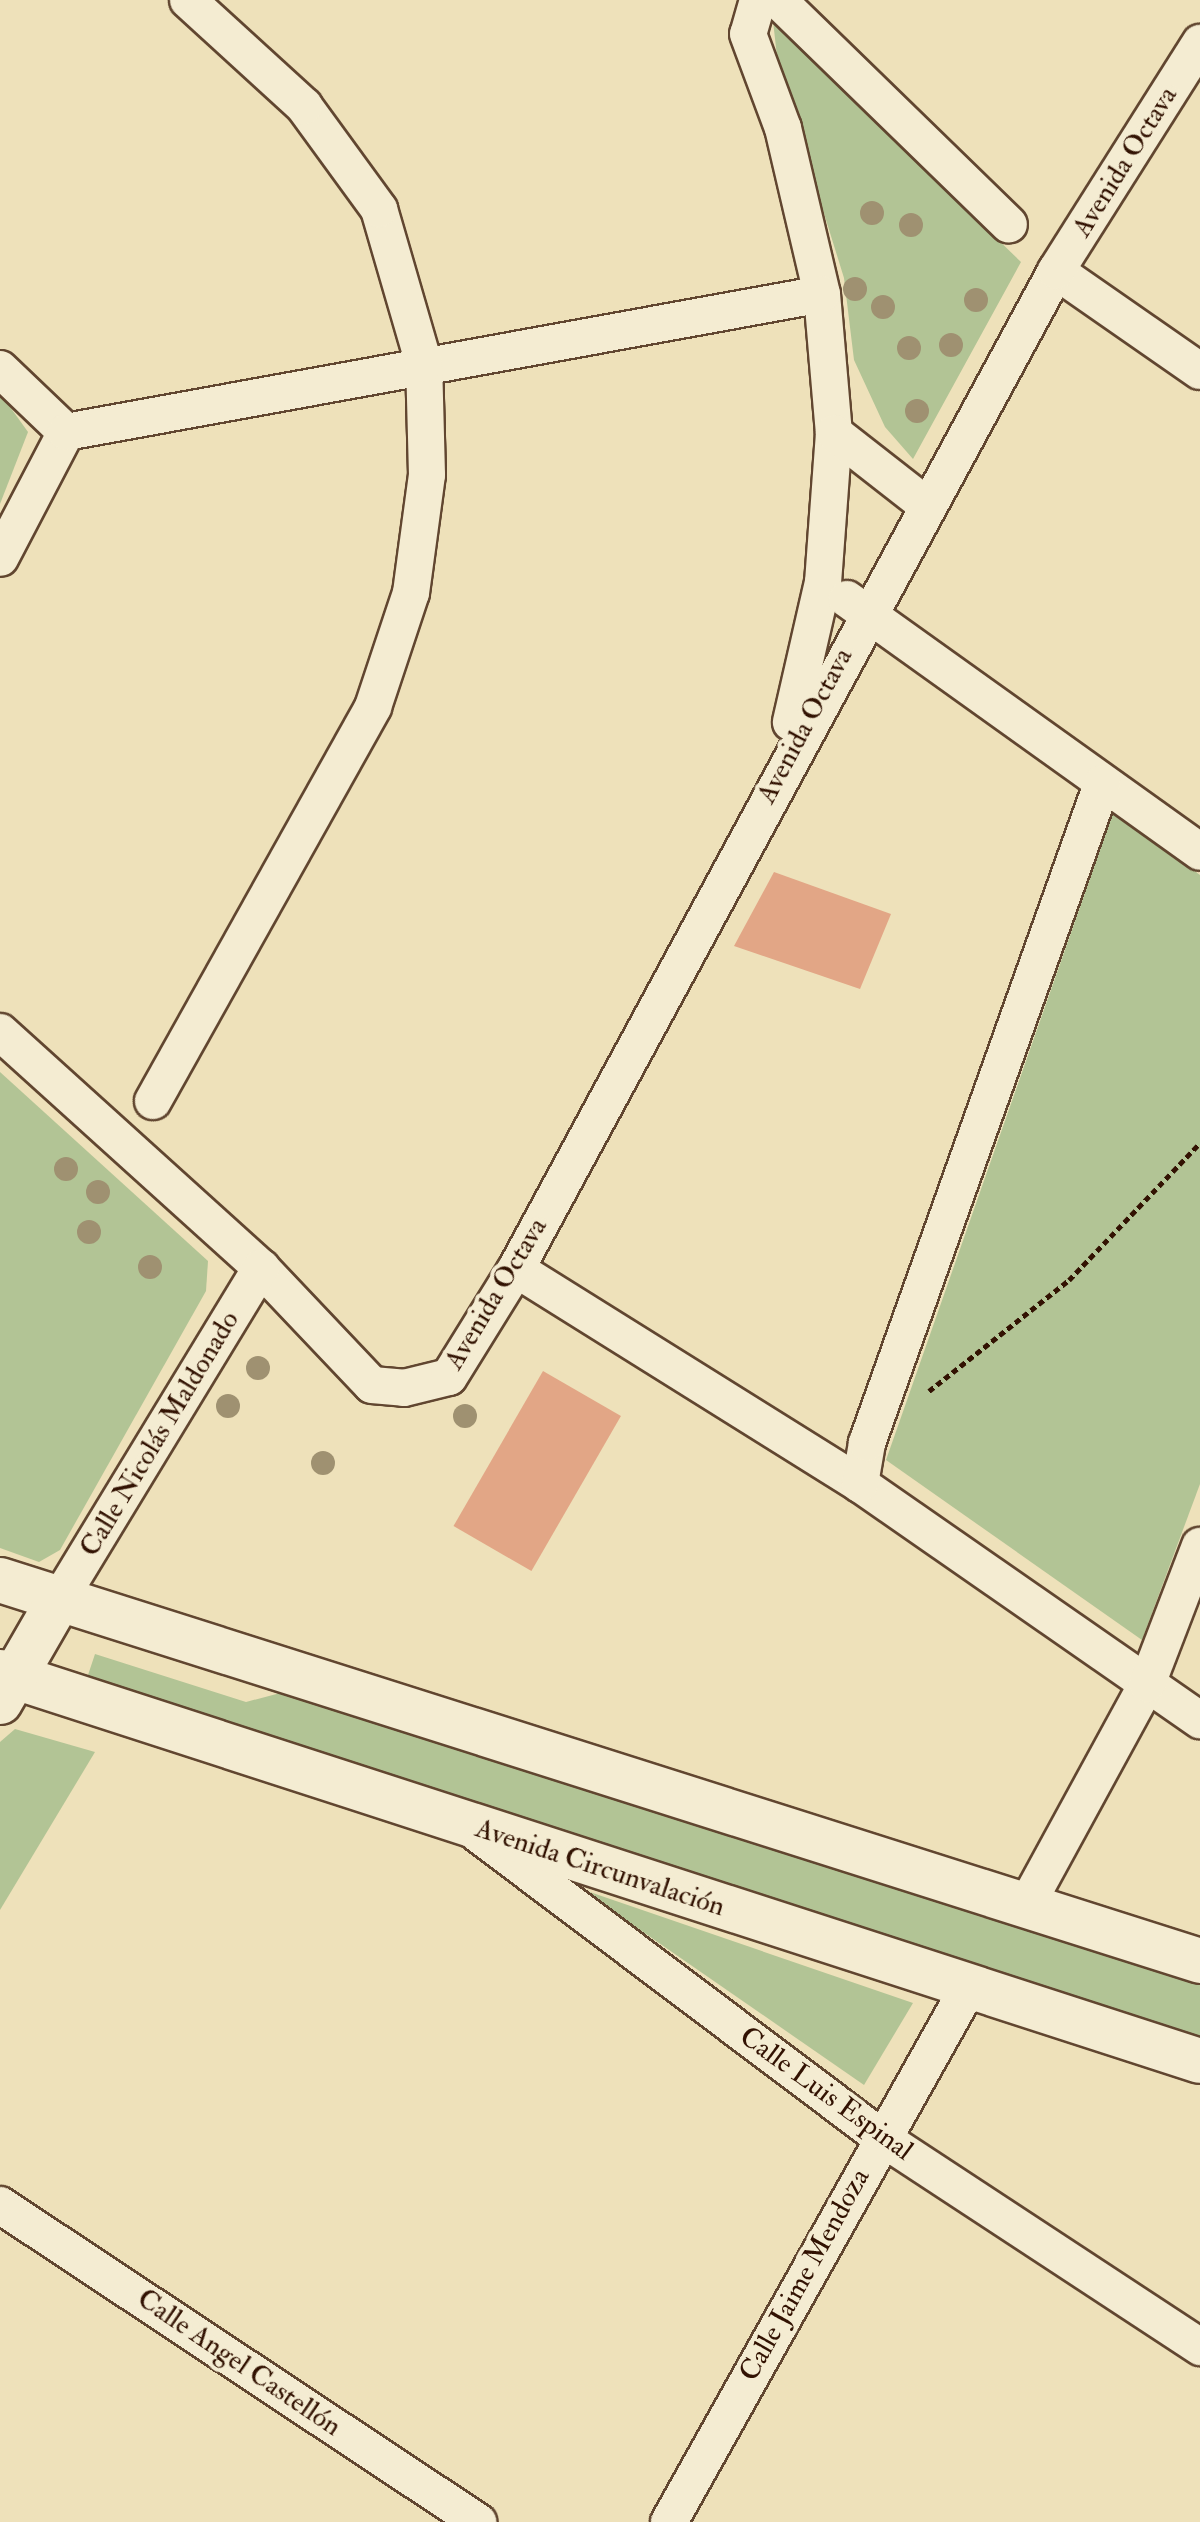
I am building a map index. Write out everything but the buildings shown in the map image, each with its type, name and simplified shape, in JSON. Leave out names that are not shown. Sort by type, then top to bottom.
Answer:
[{"type":"main road","points":[[0,1580],[1200,1961]]},
{"type":"main road","points":[[5,1684],[59,1600]]},
{"type":"main road","name":"Avenida Circunvalación","points":[[5,1684],[464,1823],[1200,2061]]},
{"type":"street","points":[[153,1101],[373,707],[413,579],[427,475],[424,364],[379,209],[304,106],[188,0]]},
{"type":"street","points":[[758,0],[748,34],[783,128],[822,294],[834,433],[823,582],[772,788]]},
{"type":"street","points":[[778,0],[1009,225]]},
{"type":"street","name":"Avenida Octava","points":[[261,1268],[372,1385],[404,1388],[449,1377],[516,1269],[866,613],[1056,271],[1200,43]]},
{"type":"street","points":[[1056,271],[1200,371]]},
{"type":"street","points":[[66,432],[424,364],[822,294]]},
{"type":"street","points":[[0,369],[66,432]]},
{"type":"street","points":[[0,558],[66,432]]},
{"type":"street","points":[[834,433],[926,505]]},
{"type":"street","points":[[823,582],[1200,852]]},
{"type":"street","points":[[860,1484],[867,1443],[1102,784]]},
{"type":"street","points":[[0,1032],[261,1268]]},
{"type":"street","name":"Calle Nicolás Maldonado","points":[[59,1600],[261,1268]]},
{"type":"street","points":[[516,1269],[860,1484],[1200,1720]]},
{"type":"street","points":[[1026,1906],[1147,1684],[1200,1546]]},
{"type":"street","name":"Calle Luis Espinal","points":[[464,1823],[882,2138],[1200,2347]]},
{"type":"street","name":"Calle Jaime Mendoza","points":[[669,2522],[968,1988]]},
{"type":"street","name":"Calle Angel Castellón","points":[[0,2205],[478,2522]]},
{"type":"path","points":[[867,1443],[1069,1280],[1200,1143]]},
{"type":"green space","points":[[773,21],[1021,262],[913,459],[885,427],[854,360],[844,278],[778,65]]},
{"type":"green space","points":[[0,393],[28,432],[0,504]]},
{"type":"green space","points":[[1113,813],[1200,875],[1200,1484],[1142,1640],[886,1460]]},
{"type":"green space","points":[[0,1072],[208,1261],[206,1291],[60,1550],[39,1562],[0,1548]]},
{"type":"green space","points":[[95,1654],[246,1702],[284,1692],[1200,1982],[1200,2037],[86,1681]]},
{"type":"green space","points":[[15,1729],[95,1752],[0,1910],[0,1742]]},
{"type":"green space","points":[[581,1889],[913,2003],[864,2085]]}]
